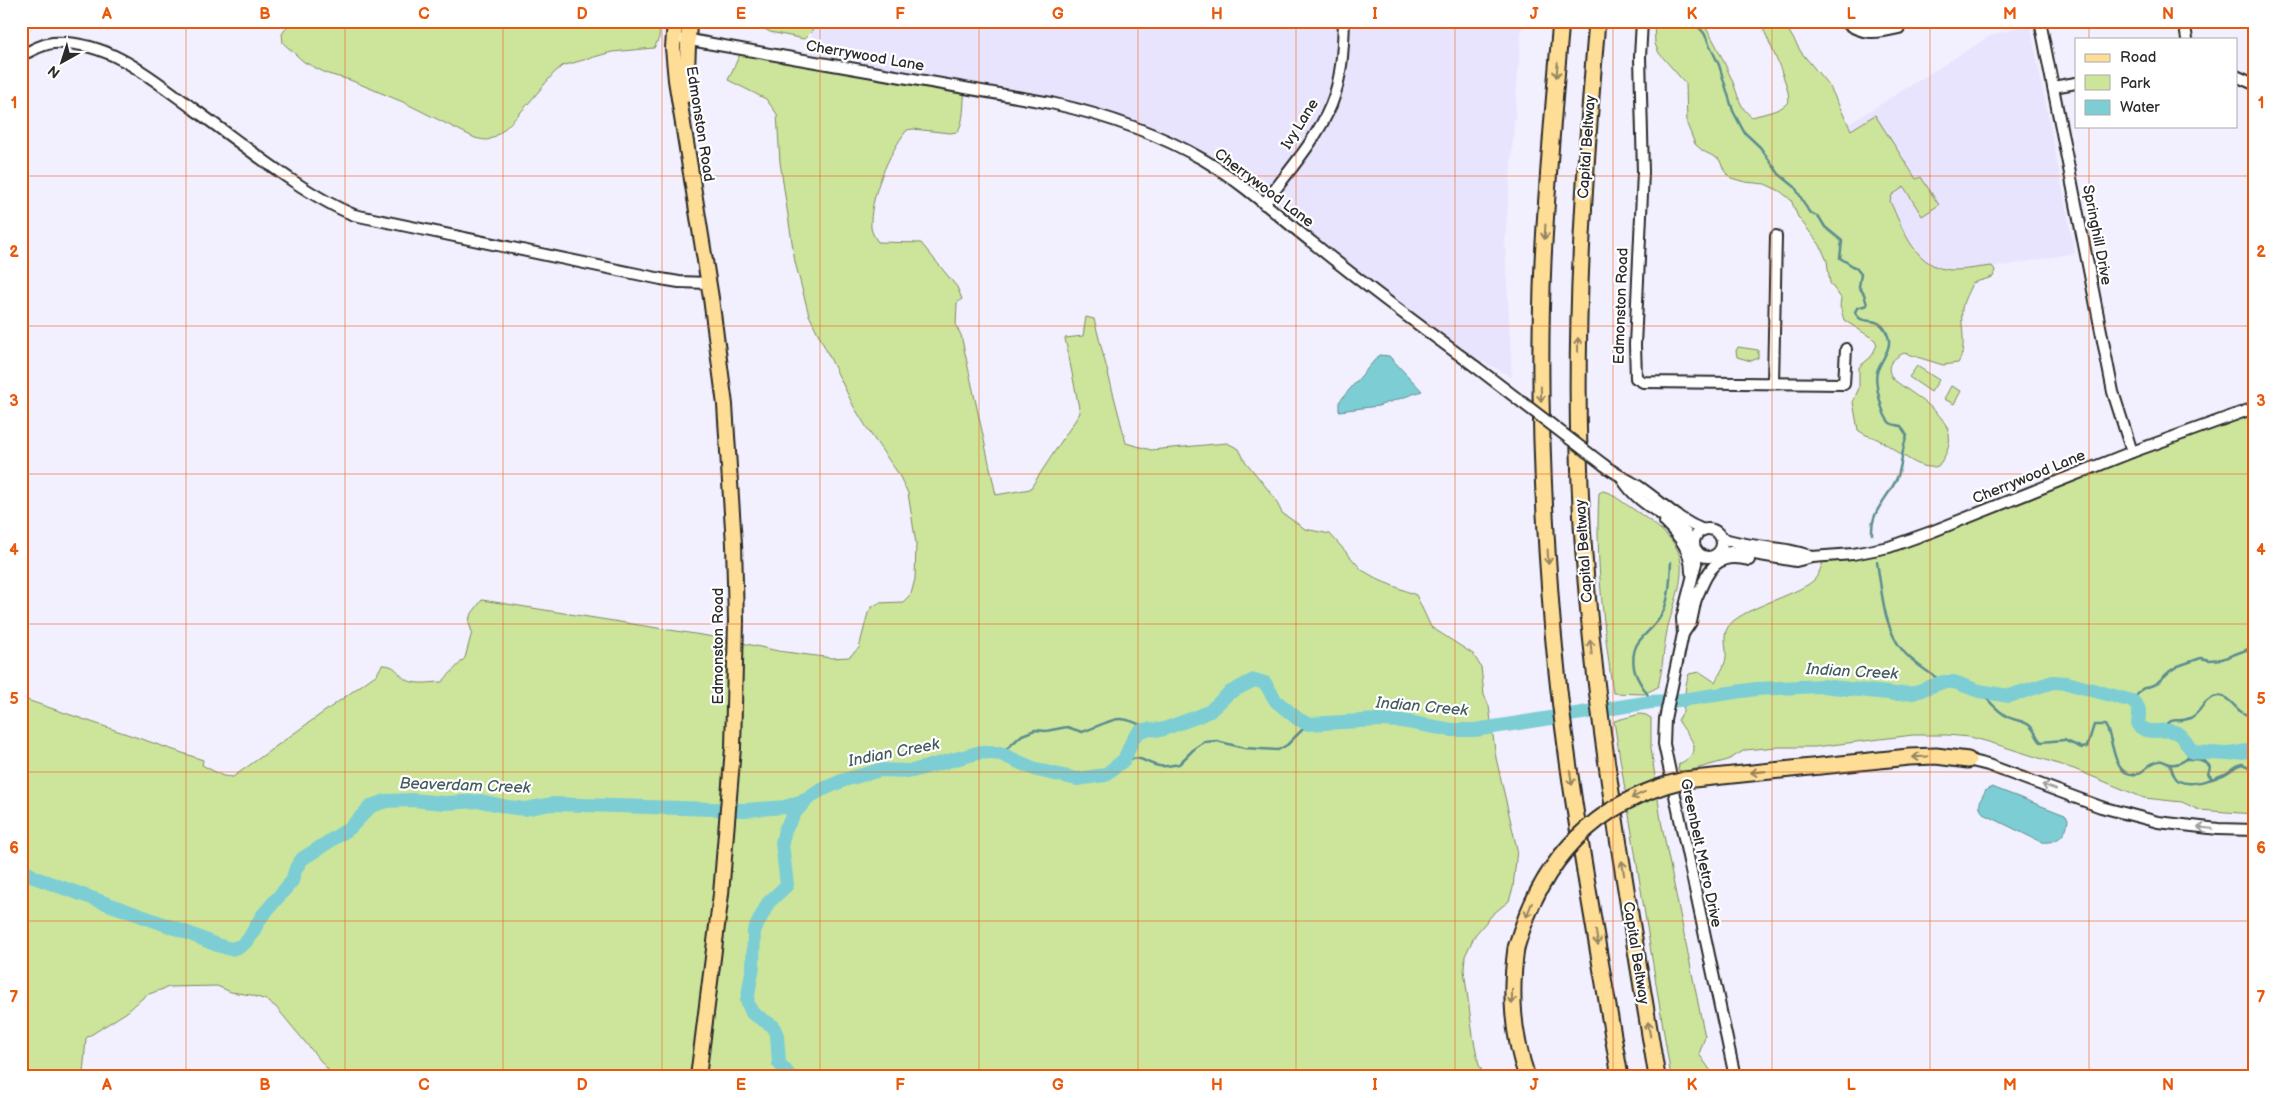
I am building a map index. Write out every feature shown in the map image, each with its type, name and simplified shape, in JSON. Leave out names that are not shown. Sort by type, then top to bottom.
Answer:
[{"type":"highway","points":[[1561,21],[1546,216],[1541,377],[1542,450],[1550,597],[1564,730],[1620,1077]]},
{"type":"highway","name":"Capital Beltway","points":[[1597,21],[1579,264],[1577,365],[1582,521],[1600,723],[1657,1077]]},
{"type":"highway","points":[[1527,1077],[1514,1028],[1512,992],[1516,948],[1530,907],[1550,869],[1576,838],[1597,820],[1626,801],[1662,786],[1684,780],[1910,757],[1936,756],[1968,760]]},
{"type":"main road","points":[[675,21],[680,39]]},
{"type":"main road","points":[[680,39],[689,21]]},
{"type":"main road","name":"Edmonston Road","points":[[680,39],[698,216],[728,435],[734,544],[736,650],[730,788],[712,976],[698,1077]]},
{"type":"street","name":"Ivy Lane","points":[[1264,204],[1318,129],[1331,105],[1341,69],[1344,21]]},
{"type":"street","name":"Edmonston Road","points":[[1642,21],[1640,57],[1642,172],[1635,345],[1636,378],[1643,382],[1844,384],[1846,349]]},
{"type":"street","points":[[1844,21],[1856,30],[1868,33],[1879,33],[1900,28]]},
{"type":"street","name":"Springhill Drive","points":[[2040,21],[2113,392],[2132,452]]},
{"type":"street","points":[[2184,21],[2187,38]]},
{"type":"street","name":"Cherrywood Lane","points":[[680,39],[1051,103],[1100,115],[1149,133],[1197,157],[1236,182],[1604,466],[1637,486],[1681,520],[1703,530]]},
{"type":"street","points":[[21,55],[46,44],[66,44],[92,48],[131,64],[312,192],[354,215],[661,279],[708,283]]},
{"type":"street","points":[[2238,77],[2254,84]]},
{"type":"street","points":[[2053,88],[2075,83]]},
{"type":"street","points":[[1774,383],[1776,236]]},
{"type":"street","name":"Cherrywood Lane","points":[[1714,556],[1737,551],[1796,561],[1812,556],[1852,554],[1901,543],[2132,452],[2254,408]]},
{"type":"street","name":"Cherrywood Lane","points":[[1623,479],[1632,494],[1678,525],[1695,547]]},
{"type":"street","points":[[1651,507],[1678,535],[1687,550],[1691,570],[1690,588]]},
{"type":"street","points":[[1703,530],[1714,530],[1722,538],[1722,546],[1714,556],[1703,556],[1695,547],[1698,533],[1703,530]]},
{"type":"street","name":"Cherrywood Lane","points":[[1722,538],[1748,546],[1794,550],[1812,556]]},
{"type":"street","name":"Greenbelt Metro Drive","points":[[1695,547],[1696,563],[1682,618],[1683,634],[1665,720],[1664,744],[1735,1077]]},
{"type":"street","name":"Greenbelt Metro Drive","points":[[1683,634],[1690,622],[1702,569],[1714,556]]},
{"type":"street","points":[[1696,599],[1708,571],[1718,562],[1731,558],[1760,561],[1774,557]]},
{"type":"street","points":[[1968,760],[1988,765],[2101,807],[2143,818],[2185,826],[2254,830]]},
{"type":"shaded area","points":[[814,21],[1522,21],[1505,243],[1512,377],[1426,331],[1205,161],[1101,115],[807,61]]},
{"type":"shaded area","points":[[2030,24],[2075,253],[2002,266],[1954,270],[1936,267],[1923,260],[1910,244],[1890,202],[1892,195],[1847,125],[1990,36]]},
{"type":"green space","points":[[291,21],[660,21],[659,38],[654,48],[612,52],[562,66],[503,130],[487,140],[475,138],[403,102],[350,80],[328,74],[304,62],[283,43],[282,34]]},
{"type":"green space","points":[[757,21],[814,21],[812,31],[804,39],[770,32],[756,24]]},
{"type":"green space","points":[[1654,21],[1701,21],[1718,49],[1744,109],[1752,117],[1777,110],[1788,102],[1787,87],[1760,21],[1783,21],[1801,52],[1830,87],[1851,130],[1875,115],[1916,179],[1921,177],[1939,205],[1922,216],[1904,187],[1892,195],[1890,201],[1900,224],[1920,256],[1941,268],[1959,270],[1992,266],[1995,270],[1993,277],[1972,283],[1965,299],[1962,316],[1963,350],[1958,363],[1943,365],[1904,353],[1893,360],[1889,367],[1893,379],[1929,406],[1939,415],[1946,426],[1949,438],[1947,451],[1938,466],[1923,466],[1915,463],[1885,443],[1858,430],[1853,402],[1859,388],[1859,367],[1871,357],[1877,345],[1875,340],[1844,320],[1840,306],[1841,298],[1830,283],[1827,261],[1820,245],[1798,217],[1791,200],[1780,191],[1765,184],[1745,182],[1731,178],[1725,172],[1719,159],[1703,151],[1695,144],[1687,124],[1686,84],[1659,53],[1655,44]]},
{"type":"green space","points":[[742,50],[965,88],[963,118],[957,132],[913,129],[907,130],[900,139],[887,163],[877,190],[871,216],[871,228],[878,242],[921,243],[957,287],[962,299],[957,303],[956,326],[961,335],[996,495],[1030,489],[1080,413],[1065,338],[1083,336],[1086,317],[1094,319],[1126,443],[1151,450],[1227,443],[1239,449],[1245,461],[1274,497],[1282,513],[1305,529],[1330,534],[1362,570],[1381,581],[1416,595],[1431,627],[1473,654],[1481,667],[1484,695],[1489,706],[1496,758],[1517,849],[1513,888],[1509,901],[1493,914],[1475,935],[1465,956],[1464,970],[1473,1036],[1479,1065],[1485,1077],[334,1077],[276,1007],[266,1000],[251,995],[231,992],[217,986],[169,987],[146,995],[127,1012],[86,1038],[83,1075],[85,1077],[21,1077],[21,698],[203,760],[202,765],[223,776],[233,777],[377,674],[382,665],[392,667],[409,681],[421,683],[442,682],[465,658],[472,632],[469,623],[470,616],[482,600],[720,638],[778,651],[832,658],[849,657],[859,648],[868,613],[872,607],[879,603],[903,602],[911,594],[915,579],[916,544],[908,493],[898,473],[854,407],[809,315],[795,262],[780,162],[777,114],[766,99],[728,80]]},
{"type":"green space","points":[[1738,347],[1758,350],[1758,358],[1751,361],[1737,357],[1736,351]]},
{"type":"green space","points":[[1917,366],[1939,380],[1931,392],[1909,377]]},
{"type":"green space","points":[[1951,386],[1961,391],[1954,404],[1944,399]]},
{"type":"green space","points":[[2254,408],[2254,814],[2199,810],[2182,802],[2144,798],[2074,769],[1989,742],[1970,737],[1947,735],[1913,735],[1815,747],[1776,747],[1745,750],[1728,760],[1684,772],[1678,770],[1679,764],[1688,759],[1694,749],[1690,738],[1678,720],[1683,712],[1689,674],[1700,672],[1715,682],[1725,661],[1726,631],[1734,620],[1755,608],[1805,587],[1819,573],[1825,557],[1874,550]]},
{"type":"green space","points":[[1603,491],[1610,493],[1665,533],[1677,549],[1680,559],[1680,579],[1667,631],[1658,687],[1644,694],[1613,693],[1599,568],[1599,493]]},
{"type":"green space","points":[[1640,714],[1651,718],[1651,748],[1661,821],[1705,1037],[1699,1054],[1715,1077],[1671,1077],[1614,721]]},
{"type":"water","points":[[1379,355],[1389,356],[1422,391],[1378,406],[1339,411],[1339,402]]},
{"type":"water","points":[[1992,787],[2065,815],[2068,819],[2066,830],[2052,842],[2041,842],[1984,814],[1980,808],[1980,802],[1986,790]]},
{"type":"waterway","points":[[1693,21],[1704,33],[1719,65],[1733,111],[1744,132],[1760,147],[1779,174],[1795,187],[1809,212],[1819,217],[1825,227],[1842,241],[1840,258],[1856,268],[1861,274],[1859,287],[1864,294],[1867,305],[1857,308],[1855,312],[1858,317],[1880,324],[1888,336],[1888,350],[1876,376],[1878,390],[1887,419],[1891,424],[1901,426],[1907,436],[1899,473],[1877,511],[1872,525],[1872,534]]},
{"type":"waterway","points":[[1651,702],[1635,673],[1633,657],[1638,643],[1663,612],[1667,600],[1671,562]]},
{"type":"waterway","points":[[1877,562],[1884,608],[1896,641],[1912,660],[1943,682]]},
{"type":"waterway","points":[[2132,701],[2142,689],[2156,684],[2178,666],[2201,658],[2209,660],[2222,659],[2254,647]]},
{"type":"waterway","name":"Indian Creek","points":[[791,1077],[779,1063],[777,1035],[773,1026],[752,1013],[747,1001],[753,966],[754,931],[768,903],[787,885],[782,843],[785,830],[794,814],[806,800],[819,791],[844,780],[880,770],[912,771],[981,752],[1001,754],[1037,770],[1077,779],[1105,775],[1124,760],[1133,739],[1140,731],[1148,729],[1161,730],[1199,716],[1210,711],[1229,693],[1254,680],[1265,683],[1276,701],[1298,719],[1308,724],[1378,720],[1402,721],[1452,730],[1475,730],[1651,702],[1681,700],[1756,689],[1822,686],[1896,694],[1913,693],[1943,682],[1954,682],[1979,691],[2009,696],[2053,682],[2067,683],[2132,701],[2139,709],[2138,725],[2147,730],[2167,730],[2177,733],[2193,752],[2228,754],[2254,750]]},
{"type":"waterway","points":[[1979,691],[2004,715],[2030,726],[2041,742],[2064,740],[2082,748],[2087,747],[2094,725],[2105,725],[2118,764],[2122,770],[2128,773],[2139,773],[2159,761],[2177,764],[2193,752]]},
{"type":"waterway","points":[[2160,732],[2169,722],[2185,720],[2193,716],[2207,701],[2219,696],[2226,699],[2240,711],[2254,718]]},
{"type":"waterway","points":[[1001,754],[1022,735],[1035,730],[1046,731],[1067,727],[1082,732],[1121,719],[1137,723],[1148,729]]},
{"type":"waterway","points":[[1124,760],[1136,758],[1161,766],[1179,764],[1204,742],[1217,741],[1244,748],[1278,750],[1287,745],[1308,724]]},
{"type":"waterway","points":[[2188,759],[2206,762],[2210,767],[2208,774],[2212,778]]},
{"type":"waterway","points":[[2170,764],[2174,776],[2177,780],[2184,783],[2202,782],[2215,778],[2242,764],[2254,769]]},
{"type":"waterway","name":"Beaverdam Creek","points":[[21,869],[36,878],[231,949],[241,946],[248,940],[262,916],[292,881],[296,868],[302,859],[350,828],[371,806],[386,801],[413,800],[444,803],[481,801],[525,809],[551,804],[745,810],[785,807],[806,800]]}]
